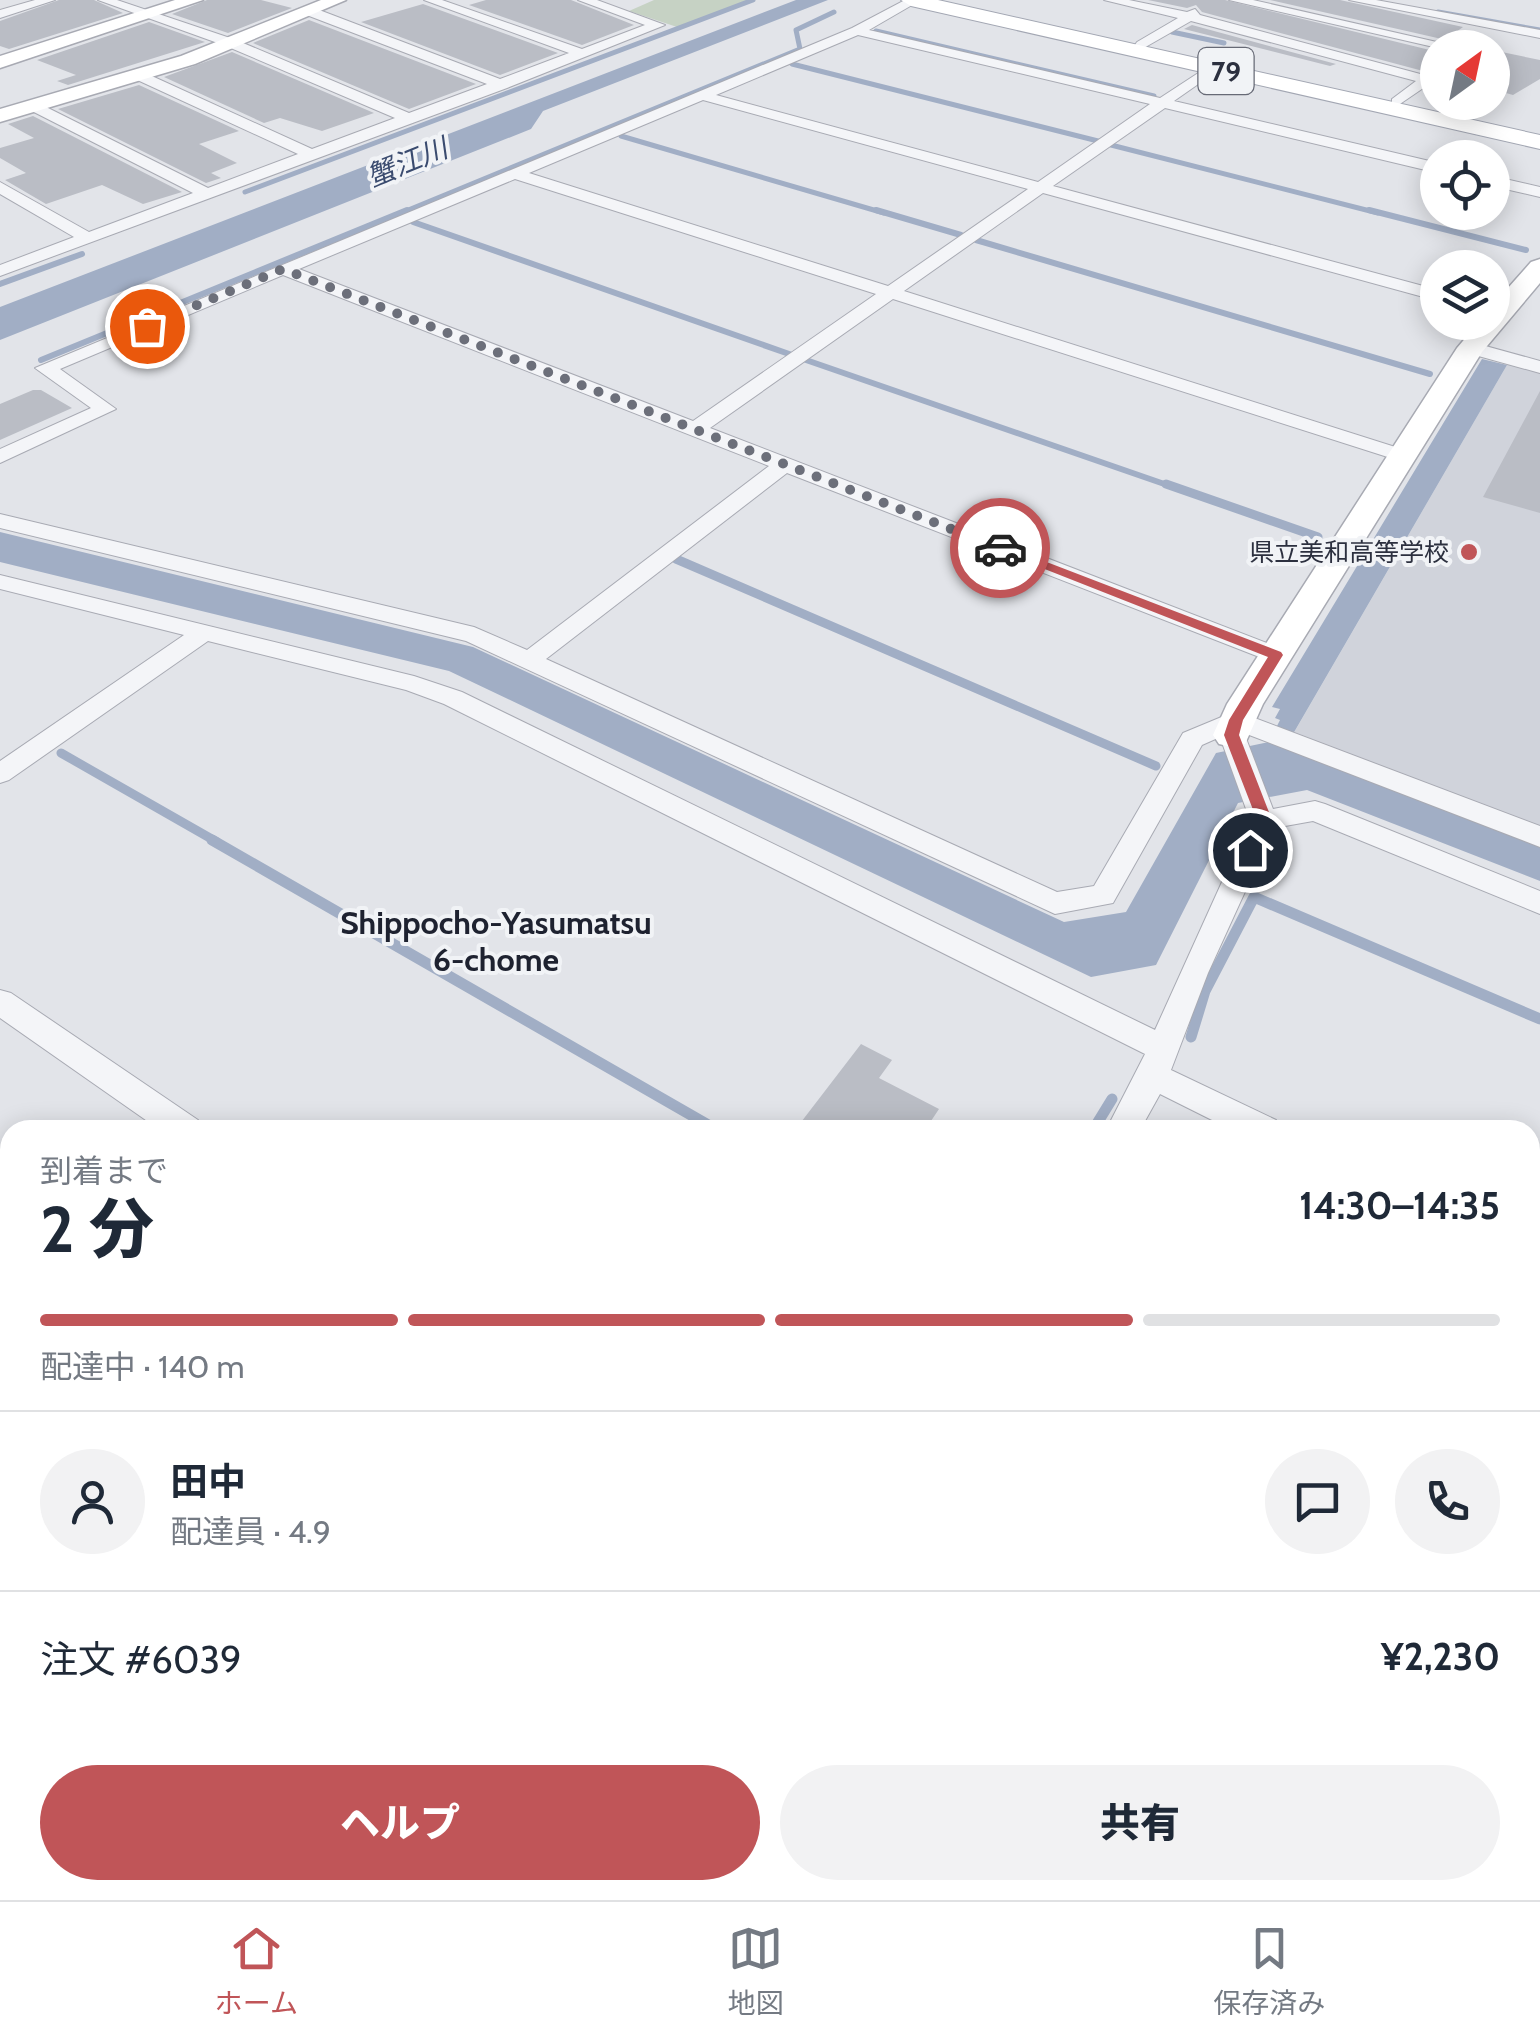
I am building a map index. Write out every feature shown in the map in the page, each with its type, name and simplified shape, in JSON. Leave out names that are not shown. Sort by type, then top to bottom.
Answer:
[{"type":"main road","name":"79","points":[[912,0],[1540,138]]},
{"type":"main road","name":"79","points":[[939,0],[1397,102],[1540,138]]},
{"type":"street","points":[[0,14],[49,0]]},
{"type":"street","points":[[104,0],[230,43],[410,119]]},
{"type":"street","points":[[0,62],[194,0]]},
{"type":"street","points":[[0,116],[138,75],[337,0]]},
{"type":"street","points":[[430,0],[584,54]]},
{"type":"street","points":[[0,270],[658,25],[584,0]]},
{"type":"street","points":[[616,11],[647,0]]},
{"type":"street","points":[[0,456],[106,409],[45,368],[857,31],[912,0]]},
{"type":"street","points":[[1110,0],[1420,72]]},
{"type":"street","points":[[1235,0],[1420,40]]},
{"type":"street","points":[[1356,0],[1540,34]]},
{"type":"street","points":[[1142,45],[1202,8]]},
{"type":"street","points":[[309,12],[502,84]]},
{"type":"street","points":[[1477,30],[1485,22]]},
{"type":"street","points":[[857,31],[1420,164]]},
{"type":"street","points":[[695,429],[1212,68]]},
{"type":"street","points":[[138,75],[312,155]]},
{"type":"street","points":[[1397,102],[1420,85]]},
{"type":"street","points":[[701,95],[1420,291]]},
{"type":"street","points":[[33,106],[208,194]]},
{"type":"street","points":[[513,174],[1404,456]]},
{"type":"street","points":[[1510,185],[1540,192]]},
{"type":"street","points":[[0,187],[89,238]]},
{"type":"street","points":[[1510,297],[1540,266]]},
{"type":"street","points":[[283,269],[1276,655]]},
{"type":"street","points":[[1128,1120],[1158,1062],[1263,816],[1234,727],[1477,340]]},
{"type":"street","points":[[1471,348],[1540,366]]},
{"type":"street","points":[[529,660],[784,464]]},
{"type":"street","points":[[0,521],[474,635],[1055,903],[1104,895],[1192,739],[1234,727],[1540,837]]},
{"type":"street","points":[[0,582],[414,684],[453,698],[1158,1062],[1248,1120]]},
{"type":"street","points":[[0,774],[202,634]]},
{"type":"street","points":[[1263,816],[1315,810],[1540,902]]},
{"type":"street","points":[[0,1002],[171,1120]]},
{"type":"shaded area","name":"県立美和高等学校","points":[[1513,363],[1540,371],[1540,831],[1292,736],[1507,365]]},
{"type":"green space","points":[[654,0],[749,0],[677,27],[629,11]]},
{"type":"water","name":"蟹江川","points":[[796,0],[828,0],[543,111],[531,129],[0,340],[0,307]]},
{"type":"water","points":[[1482,359],[1507,365],[1293,734],[1276,728],[1280,720],[1275,718],[1280,709],[1272,707]]},
{"type":"water","points":[[0,532],[473,647],[1064,922],[1126,912],[1216,753],[1269,742],[1540,847],[1540,881],[1307,790],[1238,803],[1156,965],[1091,977],[449,671],[0,562]]},
{"type":"building","points":[[59,0],[94,0],[123,13],[9,49],[0,46],[0,21]]},
{"type":"building","points":[[207,0],[261,0],[292,8],[228,33],[172,14]]},
{"type":"building","points":[[486,0],[571,0],[634,25],[582,45],[469,5]]},
{"type":"building","points":[[1148,0],[1225,0],[1420,48],[1420,70],[1202,12],[1196,5],[1187,8]]},
{"type":"building","points":[[1270,0],[1340,0],[1463,27],[1420,30],[1420,34]]},
{"type":"building","points":[[423,4],[558,53],[500,75],[361,22]]},
{"type":"building","points":[[309,20],[476,84],[409,109],[253,43]]},
{"type":"building","points":[[149,22],[205,42],[68,85],[57,81],[76,75],[37,60]]},
{"type":"building","points":[[1192,25],[1336,64],[1330,66],[1184,29]]},
{"type":"building","points":[[232,52],[374,113],[322,131],[280,118],[264,123],[164,77]]},
{"type":"building","points":[[1510,54],[1540,60],[1540,79],[1513,95]]},
{"type":"building","points":[[139,85],[239,131],[199,144],[237,163],[211,173],[221,178],[206,183],[58,109]]},
{"type":"building","points":[[33,116],[182,192],[143,204],[102,185],[46,204],[5,180],[26,173],[0,158],[0,148],[34,138],[8,124]]},
{"type":"building","points":[[41,390],[72,408],[0,440],[0,404]]},
{"type":"building","points":[[1540,391],[1540,513],[1483,497]]},
{"type":"building","points":[[861,1044],[892,1060],[879,1078],[939,1109],[932,1120],[803,1120]]},
{"type":"waterway","name":"蟹江川","points":[[245,192],[753,0]]},
{"type":"waterway","points":[[401,213],[800,49],[796,30],[834,12]]},
{"type":"waterway","points":[[1438,12],[1540,30]]},
{"type":"waterway","points":[[876,31],[1154,96]]},
{"type":"waterway","points":[[1172,32],[1224,43]]},
{"type":"waterway","points":[[792,64],[1098,141]]},
{"type":"waterway","points":[[621,136],[884,213]]},
{"type":"waterway","points":[[1111,145],[1378,213]]},
{"type":"waterway","points":[[41,360],[407,210]]},
{"type":"waterway","points":[[876,210],[961,235]]},
{"type":"waterway","points":[[1369,210],[1526,250]]},
{"type":"waterway","points":[[413,222],[792,355]]},
{"type":"waterway","points":[[976,240],[1430,374]]},
{"type":"waterway","points":[[0,284],[82,254]]},
{"type":"waterway","points":[[806,360],[1173,487]]},
{"type":"waterway","points":[[1166,484],[1318,537]]},
{"type":"waterway","points":[[676,559],[1156,766]]},
{"type":"waterway","points":[[61,753],[217,842]]},
{"type":"waterway","points":[[212,840],[700,1120]]},
{"type":"waterway","points":[[1191,1037],[1205,991],[1254,897],[1540,1019]]},
{"type":"waterway","points":[[1099,1120],[1112,1099]]},
{"type":"way so far","points":[[147,326],[283,269],[1000,548]]},
{"type":"place","name":"県立美和高等学校","points":[[1469,552]]},
{"type":"district","name":"Shippocho-Yasumatsu 6-chome","points":[[496,940]]},
{"type":"route","points":[[1000,548],[1276,655],[1236,720],[1232,735],[1264,820],[1250,850]]}]
